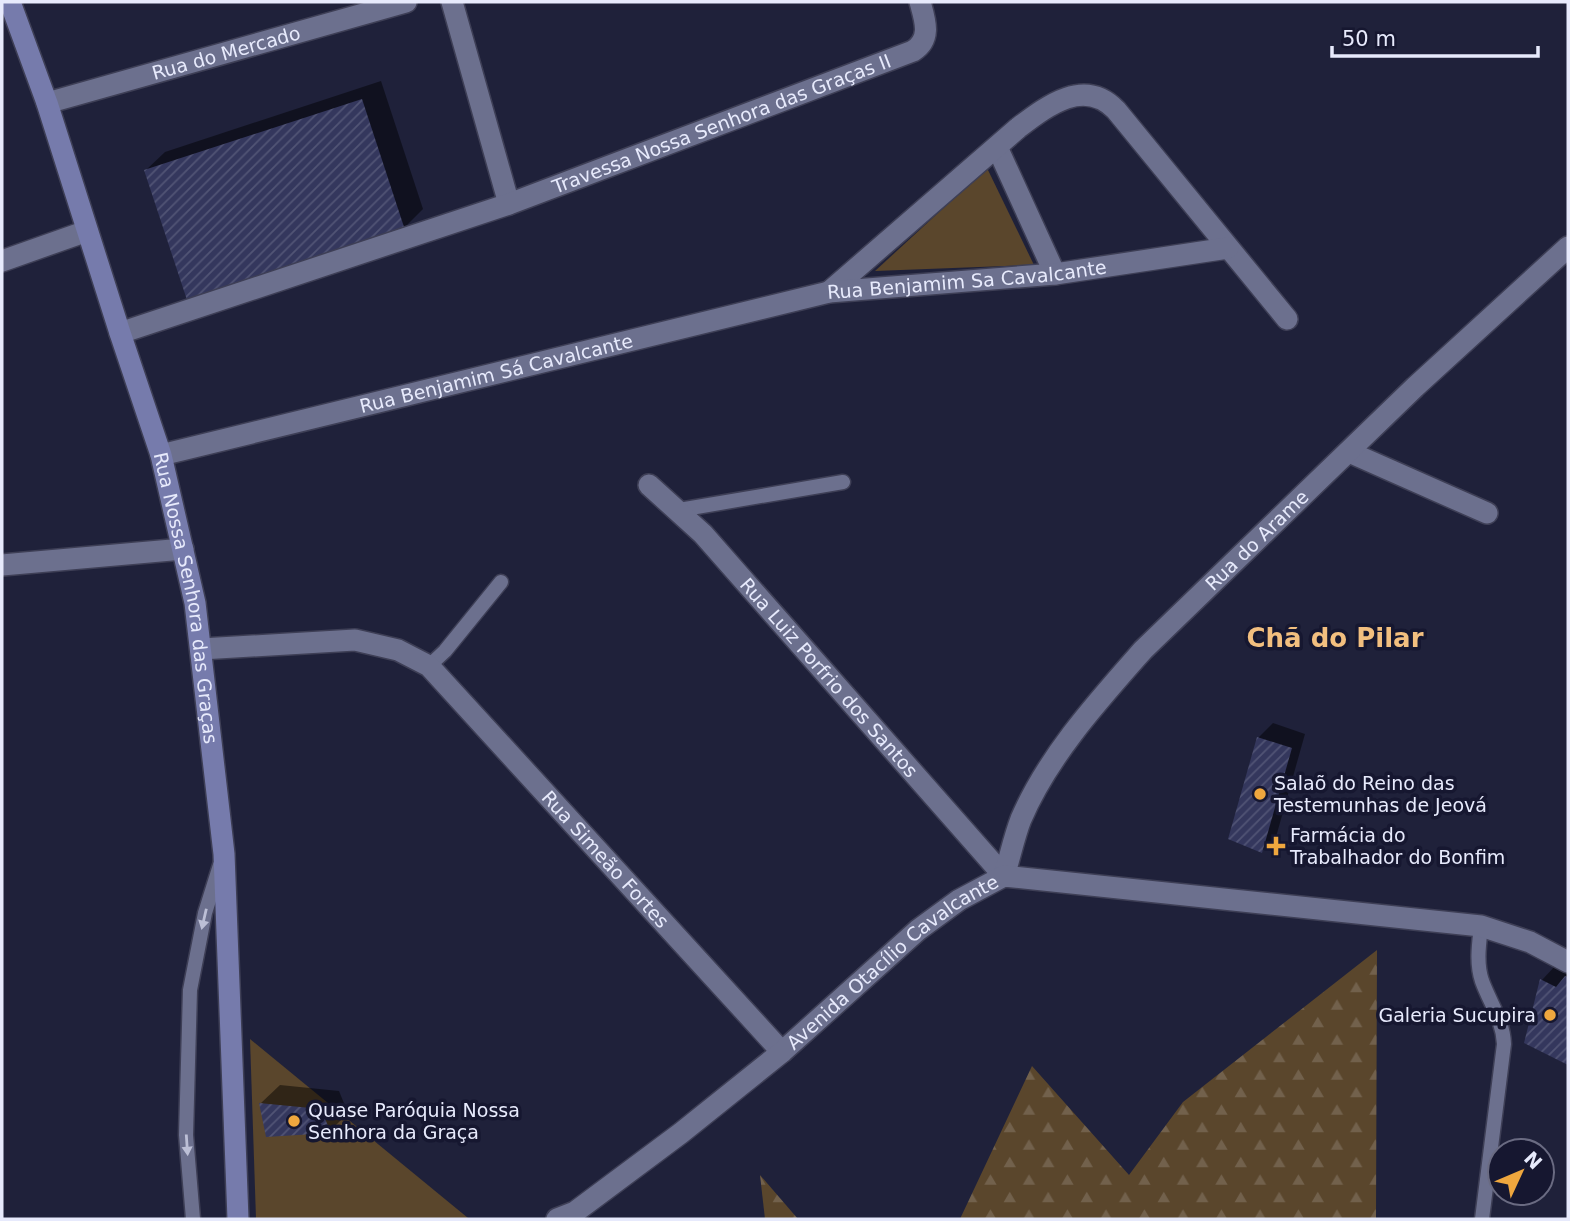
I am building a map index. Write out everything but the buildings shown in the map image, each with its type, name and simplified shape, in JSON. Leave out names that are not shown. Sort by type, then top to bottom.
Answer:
[{"type":"main road","name":"Rua Nossa Senhora das Graças","points":[[10,2],[47,103],[161,454],[195,603],[224,854],[238,1219]]},
{"type":"street","name":"Rua do Mercado","points":[[47,103],[405,2]]},
{"type":"street","points":[[452,2],[509,204]]},
{"type":"street","name":"Travessa Nossa Senhora das Graças II","points":[[120,333],[509,204],[913,51],[922,44],[926,34],[920,2]]},
{"type":"street","name":"Rua Benjamim Sa Cavalcante","points":[[829,292],[1037,114],[1075,95],[1093,95],[1108,102],[1116,110],[1228,248]]},
{"type":"street","points":[[997,147],[1055,274]]},
{"type":"street","points":[[2,261],[87,231]]},
{"type":"street","name":"Rua do Arame","points":[[1004,876],[1021,820],[1045,776],[1073,734],[1143,650],[1415,387],[1568,247]]},
{"type":"street","points":[[1228,248],[1287,319]]},
{"type":"street","name":"Rua Benjamim Sa Cavalcante","points":[[829,292],[1055,274],[1228,248]]},
{"type":"street","name":"Rua Benjamim Sá Cavalcante","points":[[161,454],[829,292]]},
{"type":"street","points":[[1349,452],[1487,513]]},
{"type":"street","name":"Rua Luiz Porfrio dos Santos","points":[[649,485],[679,510],[712,544],[1004,876]]},
{"type":"street","points":[[2,565],[183,549]]},
{"type":"street","name":"Rua Simeão Fortes","points":[[201,649],[355,640],[398,650],[429,666],[782,1052]]},
{"type":"street","name":"Avenida Otacílio Cavalcante","points":[[557,1219],[575,1212],[620,1179],[782,1052],[918,930],[959,900],[1004,876],[1481,926],[1530,942],[1568,962]]},
{"type":"lane","points":[[679,510],[843,482]]},
{"type":"lane","points":[[429,666],[445,651],[501,582]]},
{"type":"lane","points":[[193,1219],[186,1135],[190,990],[205,913],[224,854]]},
{"type":"lane","points":[[1481,926],[1479,967],[1482,981],[1501,1023],[1504,1044],[1482,1219]]},
{"type":"green space","points":[[987,168],[1034,265],[875,271]]},
{"type":"green space","points":[[1377,950],[1376,1219],[960,1219],[1032,1066],[1129,1175],[1183,1102]]},
{"type":"green space","points":[[250,1039],[468,1218],[256,1219]]},
{"type":"green space","points":[[760,1175],[798,1219],[765,1219]]},
{"type":"place","name":"Salaõ do Reino das Testemunhas de Jeová","points":[[1260,794]]},
{"type":"place","name":"Farmácia do Trabalhador do Bonfim","points":[[1276,846]]},
{"type":"place","name":"Galeria Sucupira","points":[[1550,1015]]},
{"type":"place","name":"Quase Paróquia Nossa Senhora da Graça","points":[[294,1121]]},
{"type":"district","name":"Chã do Pilar","points":[[1335,638]]}]
